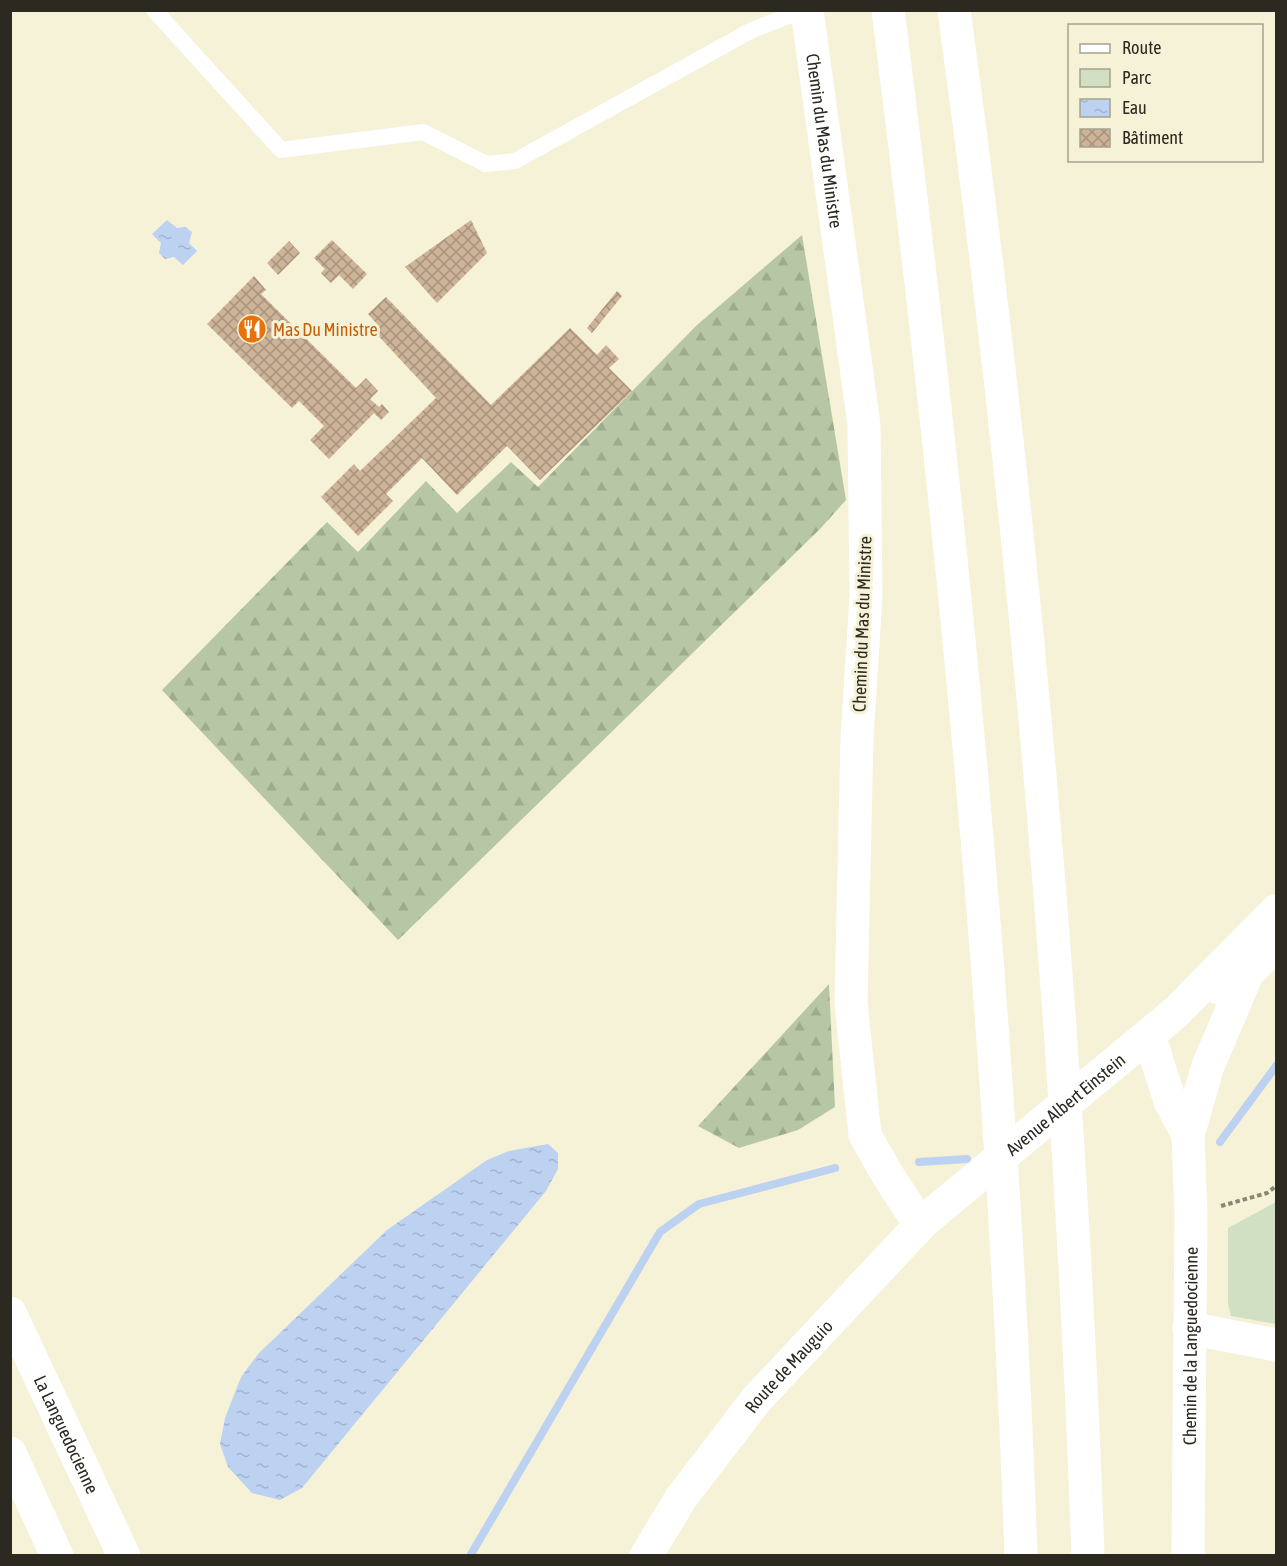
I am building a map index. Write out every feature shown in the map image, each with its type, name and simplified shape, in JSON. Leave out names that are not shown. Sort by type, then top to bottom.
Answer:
[{"type":"main road","name":"Chemin du Mas du Ministre","points":[[805,10],[864,425],[866,596],[857,737],[851,1003],[866,1135],[911,1211],[924,1221]]},
{"type":"main road","points":[[888,10],[918,253],[967,702],[1009,1258],[1021,1556]]},
{"type":"main road","points":[[954,10],[1004,423],[1038,761],[1058,1010],[1088,1556]]},
{"type":"main road","name":"Avenue Albert Einstein","points":[[954,1194],[1175,1013],[1276,911]]},
{"type":"main road","name":"Avenue Albert Einstein","points":[[1175,1013],[1248,972],[1276,946]]},
{"type":"main road","name":"Chemin de la Languedocienne","points":[[1188,1556],[1191,1214],[1188,1135],[1208,1066],[1248,972]]},
{"type":"main road","name":"Chemin de la Languedocienne","points":[[1149,1035],[1170,1101],[1188,1135]]},
{"type":"main road","name":"Route de Mauguio","points":[[646,1556],[681,1498],[756,1400],[924,1221],[954,1194]]},
{"type":"main road","name":"La Languedocienne","points":[[10,1313],[124,1556]]},
{"type":"main road","points":[[1189,1328],[1276,1345]]},
{"type":"main road","points":[[10,1453],[57,1556]]},
{"type":"lane","points":[[154,10],[281,150],[423,132],[486,164],[515,161],[752,30],[805,10]]},
{"type":"path","points":[[1191,1214],[1267,1193],[1276,1186]]},
{"type":"green space","points":[[802,235],[846,500],[820,529],[398,940],[162,690],[327,522],[358,552],[426,481],[457,513],[511,462],[538,487],[697,325]]},
{"type":"green space","points":[[829,984],[835,1107],[798,1130],[739,1148],[698,1126]]},
{"type":"green space","points":[[1276,1202],[1276,1324],[1231,1316],[1228,1304],[1228,1228]]},
{"type":"water","points":[[167,220],[177,228],[185,227],[192,232],[189,243],[197,251],[183,265],[174,257],[165,259],[159,253],[161,243],[152,234]]},
{"type":"water","points":[[548,1144],[558,1153],[558,1169],[546,1191],[302,1488],[280,1500],[252,1493],[228,1467],[220,1444],[225,1418],[241,1377],[258,1354],[387,1230],[487,1160],[509,1151]]},
{"type":"building","points":[[471,220],[487,253],[437,303],[405,267]]},
{"type":"building","points":[[332,240],[367,274],[353,289],[339,275],[331,283],[321,273],[325,269],[314,258]]},
{"type":"building","points":[[289,241],[300,253],[278,275],[267,263]]},
{"type":"building","points":[[254,276],[266,290],[261,294],[356,388],[366,378],[378,391],[370,399],[379,407],[382,404],[389,412],[381,420],[374,413],[329,459],[310,440],[324,426],[299,401],[292,408],[207,324]]},
{"type":"building","points":[[617,291],[622,296],[592,333],[587,328]]},
{"type":"building","points":[[386,297],[491,405],[570,328],[597,355],[606,345],[619,359],[609,368],[632,391],[540,480],[507,446],[457,495],[422,458],[386,494],[393,501],[358,536],[321,497],[354,464],[360,471],[436,398],[372,329],[377,324],[368,314]]},
{"type":"waterway","points":[[1220,1142],[1276,1066]]},
{"type":"waterway","points":[[919,1162],[967,1159]]},
{"type":"waterway","points":[[470,1556],[660,1232],[699,1204],[835,1168]]},
{"type":"place","name":"Mas Du Ministre","points":[[252,329]]}]
